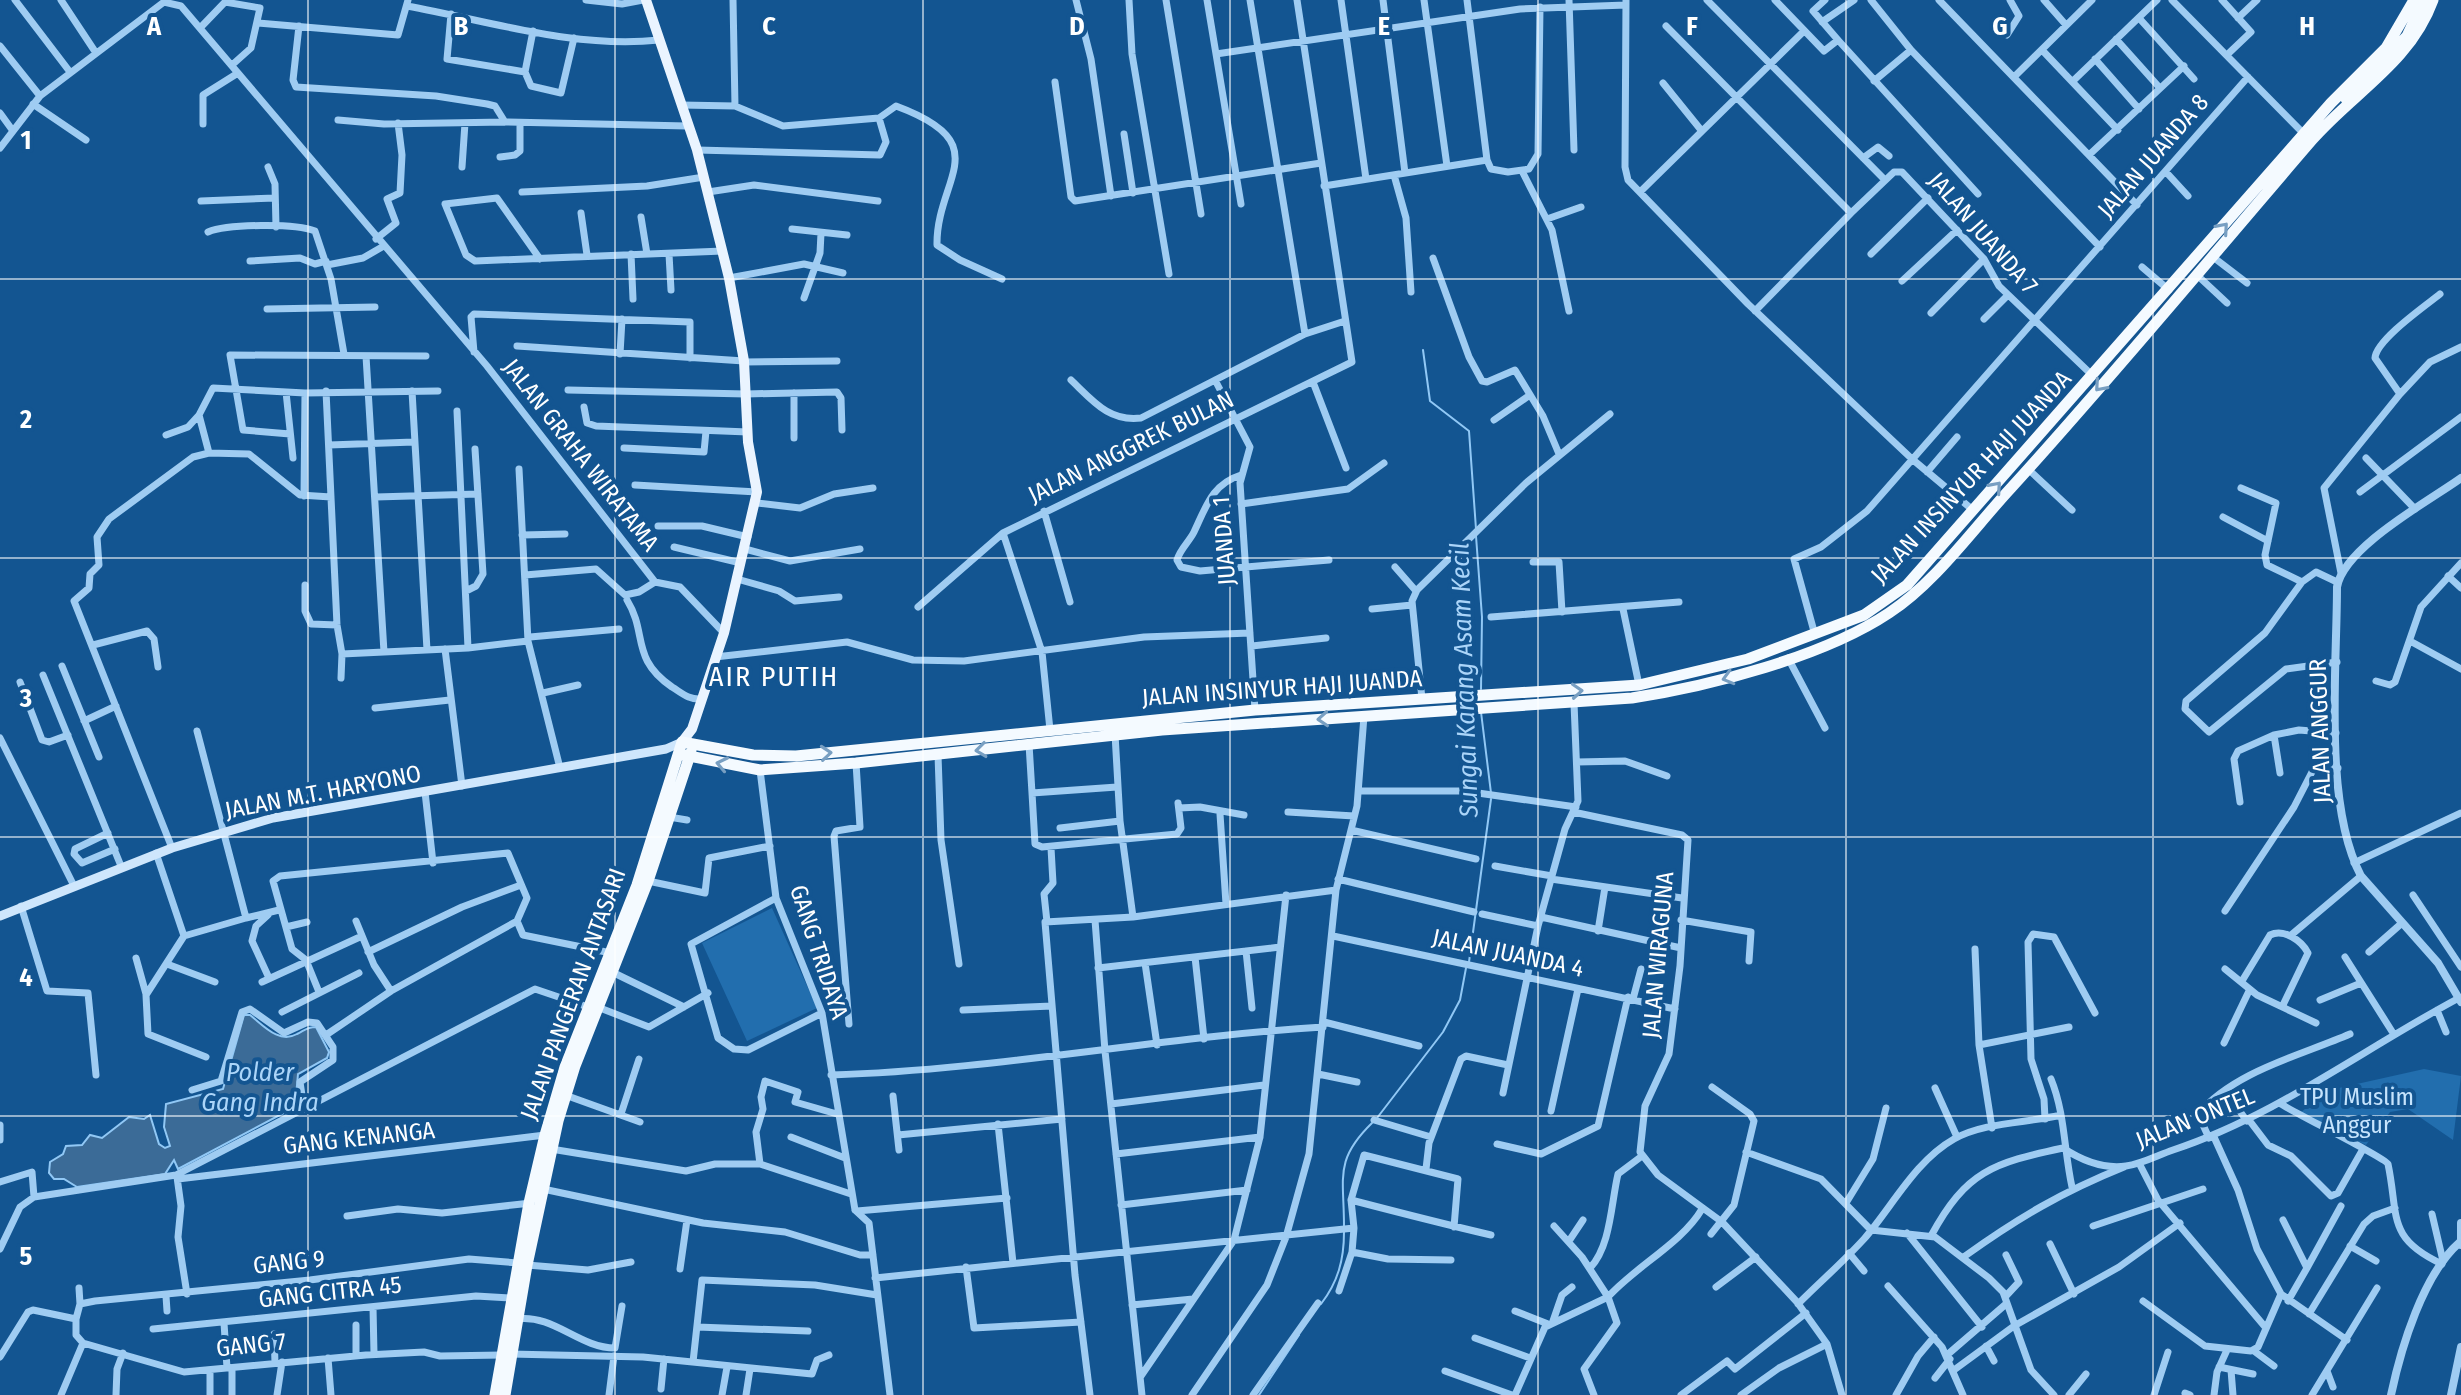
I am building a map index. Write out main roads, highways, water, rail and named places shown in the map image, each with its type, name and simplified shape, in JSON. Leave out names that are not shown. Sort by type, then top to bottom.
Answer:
[{"type":"highway","name":"JALAN INSINYUR HAJI JUANDA","points":[[1499,701],[1574,703],[1683,690],[1788,658],[1859,629],[1901,605],[2028,469],[2386,48],[2414,0]]},
{"type":"highway","points":[[2310,134],[2407,36],[2424,0]]},
{"type":"highway","name":"JALAN INSINYUR HAJI JUANDA","points":[[686,749],[778,756],[1050,730],[1364,716],[1456,703],[1499,701],[1639,685],[1748,659],[1864,615],[1891,599],[1974,511],[2169,290],[2213,257],[2310,134],[2402,55],[2426,19],[2433,0]]},
{"type":"highway","points":[[1748,659],[1753,671]]},
{"type":"highway","name":"JALAN INSINYUR HAJI JUANDA","points":[[686,749],[760,770],[938,755],[1115,734],[1255,710],[1422,699],[1456,703]]},
{"type":"highway","name":"JALAN PANGERAN ANTASARI","points":[[505,1395],[512,1298],[522,1264],[545,1135],[565,1067],[648,881],[669,817],[686,749]]},
{"type":"highway","name":"JALAN PANGERAN ANTASARI","points":[[534,1204],[543,1189],[565,1095],[594,1007],[614,973],[615,956],[686,749]]},
{"type":"highway","name":"JALAN PANGERAN ANTASARI","points":[[495,1395],[517,1319],[522,1264]]},
{"type":"main road","points":[[645,0],[697,150],[723,251],[744,362],[748,432],[757,497],[724,633],[686,749]]},
{"type":"main road","name":"JALAN M.T. HARYONO","points":[[0,916],[121,865],[273,818],[666,749],[686,749]]},
{"type":"water","name":"Polder Gang Indra","points":[[244,1015],[250,1015],[284,1037],[316,1027],[329,1052],[327,1058],[298,1074],[295,1107],[178,1169],[174,1160],[165,1174],[77,1187],[64,1179],[54,1179],[49,1173],[50,1162],[63,1154],[66,1146],[82,1145],[90,1135],[102,1138],[129,1117],[144,1119],[150,1115],[159,1144],[165,1148],[170,1146],[164,1127],[166,1104],[223,1089]]},
{"type":"waterway","name":"Sungai Karang Asam Kecil","points":[[1423,350],[1430,401],[1469,431],[1476,529]]},
{"type":"waterway","name":"Sungai Karang Asam Kecil","points":[[1476,536],[1482,617],[1481,689]]},
{"type":"waterway","name":"Sungai Karang Asam Kecil","points":[[1481,712],[1491,793]]},
{"type":"waterway","name":"Sungai Karang Asam Kecil","points":[[1469,962],[1491,799]]},
{"type":"waterway","name":"Sungai Karang Asam Kecil","points":[[1377,1118],[1443,1032],[1460,1000],[1466,968]]},
{"type":"waterway","name":"Sungai Karang Asam Kecil","points":[[1344,1226],[1346,1159],[1372,1123]]},
{"type":"waterway","name":"Sungai Karang Asam Kecil","points":[[1321,1304],[1339,1270],[1344,1232]]},
{"type":"waterway","name":"Sungai Karang Asam Kecil","points":[[1259,1395],[1299,1335]]},
{"type":"district","name":"AIR PUTIH","points":[[774,676]]},
{"type":"park label","name":"TPU Muslim Anggur","points":[[2357,1111]]}]
